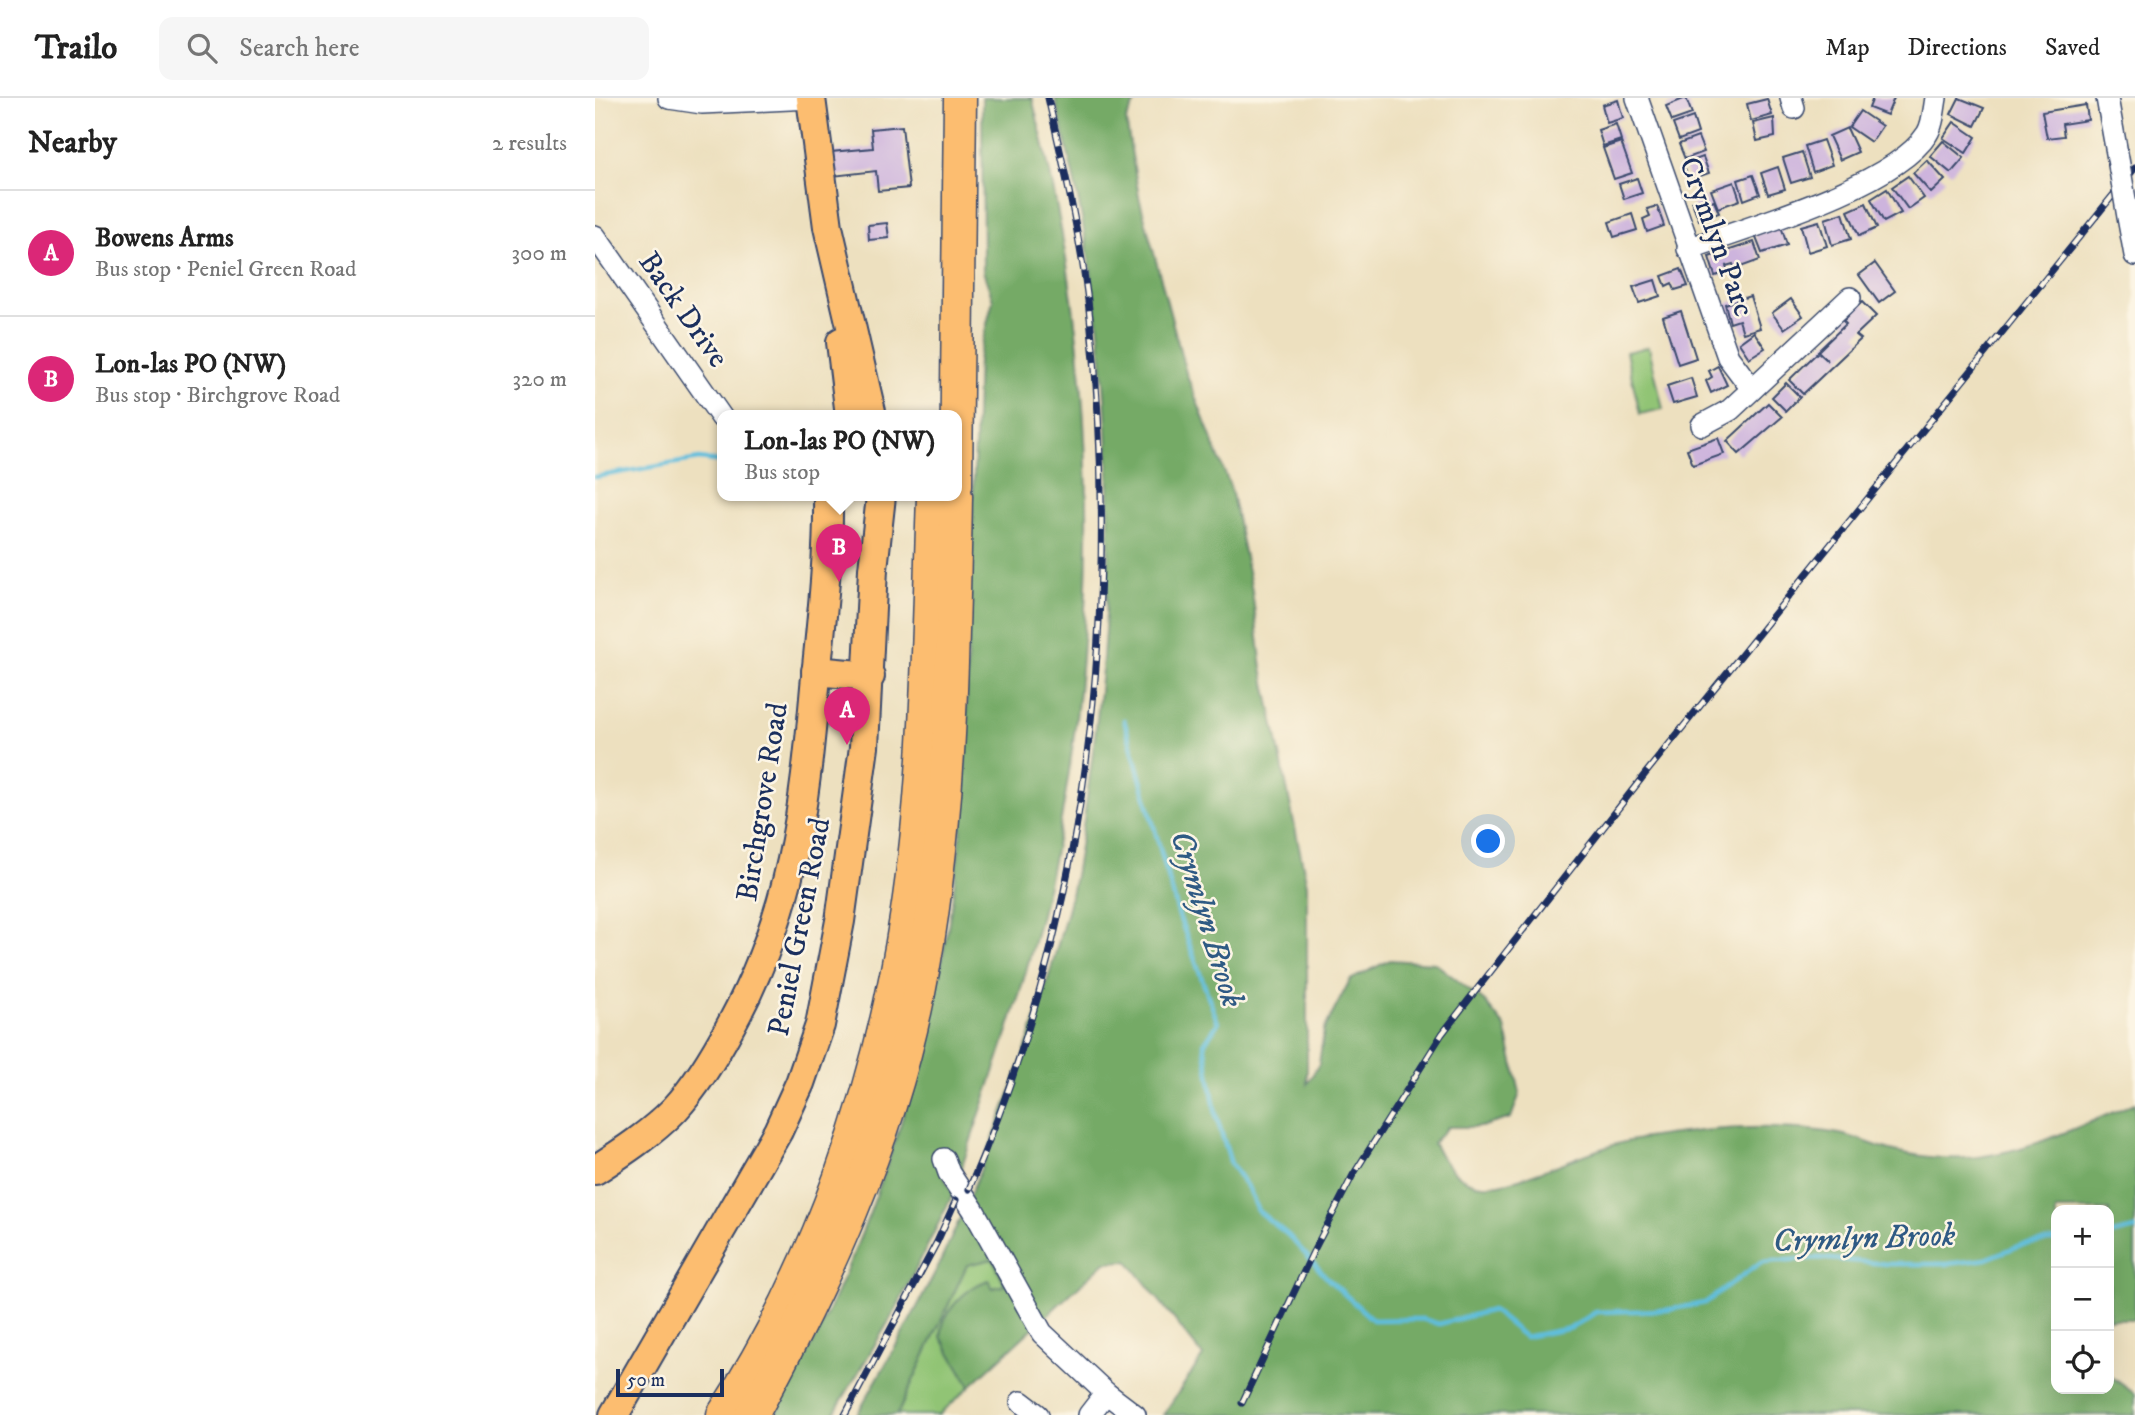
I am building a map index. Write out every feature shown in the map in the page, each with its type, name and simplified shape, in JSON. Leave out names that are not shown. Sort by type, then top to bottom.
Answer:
[{"type":"highway","points":[[936,410],[939,98]]},
{"type":"highway","points":[[957,410],[960,98]]},
{"type":"highway","points":[[723,1415],[776,1323],[813,1243],[873,1078],[893,994],[906,916],[919,801],[933,501]]},
{"type":"highway","points":[[752,1415],[797,1334],[836,1251],[869,1165],[917,1000],[932,920],[942,832],[953,653],[956,501]]},
{"type":"main road","points":[[811,98],[835,265],[849,410]]},
{"type":"main road","points":[[835,265],[854,331],[871,410]]},
{"type":"main road","name":"Birchgrove Road","points":[[595,1170],[645,1135],[695,1085],[719,1048],[762,963],[792,867],[810,747],[827,546],[828,501]]},
{"type":"main road","name":"Peniel Green Road","points":[[862,501],[873,569]]},
{"type":"main road","name":"Peniel Green Road","points":[[614,1415],[757,1168],[800,1083],[820,1025],[840,921],[864,747],[870,676],[873,569],[880,501]]},
{"type":"main road","name":"Birchgrove Road","points":[[816,671],[870,676]]},
{"type":"street","points":[[669,98],[702,103],[811,98]]},
{"type":"street","name":"Crymlyn Parc","points":[[1637,98],[1728,357],[1752,389]]},
{"type":"street","points":[[1688,249],[1849,191],[1897,163],[1927,134],[1936,98]]},
{"type":"street","points":[[2106,98],[2135,255]]},
{"type":"street","name":"Back Drive","points":[[595,236],[717,411]]},
{"type":"street","points":[[1702,425],[1730,410],[1850,298]]},
{"type":"street","points":[[944,1159],[1042,1333],[1106,1393],[1135,1415]]},
{"type":"street","points":[[1089,1415],[1106,1393]]},
{"type":"green space","points":[[982,98],[1032,98],[1057,205],[1074,314],[1084,424],[1087,535],[1083,645],[1071,755],[1052,864],[1026,971],[959,1176],[949,1152],[934,1157],[953,1194],[895,1311],[833,1415],[775,1415],[812,1346],[845,1275],[900,1127],[939,974],[953,897],[965,781],[978,360],[993,300],[983,271]]},
{"type":"green space","points":[[1055,98],[1137,98],[1126,120],[1139,197],[1186,373],[1231,489],[1252,591],[1262,668],[1307,885],[1307,1084],[1319,1064],[1324,1030],[1350,980],[1390,960],[1435,963],[1485,1002],[1505,1027],[1520,1093],[1511,1118],[1481,1127],[1448,1127],[1433,1143],[1453,1171],[1466,1180],[1483,1185],[1514,1180],[1629,1141],[1735,1128],[1814,1130],[1853,1137],[1891,1150],[1927,1157],[1986,1156],[2052,1138],[2135,1103],[2135,1319],[2114,1319],[2114,1205],[2051,1205],[2051,1394],[2114,1394],[2114,1379],[2135,1394],[2135,1415],[1163,1415],[1203,1356],[1128,1261],[1105,1262],[970,1386],[941,1337],[942,1328],[950,1310],[971,1289],[988,1280],[993,1288],[1005,1285],[993,1259],[967,1265],[897,1415],[857,1415],[932,1278],[981,1170],[1031,1034],[1071,895],[1100,692],[1109,489],[1101,353],[1079,204]]},
{"type":"green space","points":[[1649,347],[1663,409],[1640,414],[1626,352]]},
{"type":"green space","points":[[993,1259],[1005,1285],[993,1288],[941,1337],[970,1386],[939,1415],[897,1415],[967,1264]]},
{"type":"building","points":[[1686,98],[1692,114],[1672,121],[1666,106]]},
{"type":"building","points":[[1873,98],[1894,98],[1887,115],[1869,108]]},
{"type":"building","points":[[1959,98],[1984,108],[1975,126],[1951,114]]},
{"type":"building","points":[[1767,99],[1772,115],[1751,121],[1747,104]]},
{"type":"building","points":[[1618,100],[1623,118],[1607,123],[1602,105]]},
{"type":"building","points":[[2086,105],[2088,120],[2062,124],[2064,136],[2047,138],[2042,112]]},
{"type":"building","points":[[1860,111],[1882,126],[1871,142],[1849,127]]},
{"type":"building","points":[[1693,117],[1698,133],[1679,140],[1673,124]]},
{"type":"building","points":[[1774,118],[1775,137],[1757,141],[1753,123]]},
{"type":"building","points":[[1954,122],[1976,137],[1966,153],[1943,138]]},
{"type":"building","points":[[1616,124],[1621,140],[1603,146],[1598,130]]},
{"type":"building","points":[[902,126],[909,188],[878,191],[876,171],[833,176],[831,152],[873,148],[871,129]]},
{"type":"building","points":[[1847,128],[1858,152],[1840,160],[1829,136]]},
{"type":"building","points":[[1698,137],[1704,152],[1685,159],[1679,144]]},
{"type":"building","points":[[1823,140],[1832,165],[1813,172],[1805,146]]},
{"type":"building","points":[[1943,141],[1964,158],[1951,173],[1930,156]]},
{"type":"building","points":[[1621,142],[1632,173],[1614,179],[1603,148]]},
{"type":"building","points":[[1802,152],[1810,177],[1791,183],[1783,158]]},
{"type":"building","points":[[1703,157],[1709,173],[1689,180],[1683,164]]},
{"type":"building","points":[[1927,160],[1945,180],[1931,193],[1913,173]]},
{"type":"building","points":[[1778,167],[1785,189],[1768,194],[1761,173]]},
{"type":"building","points":[[1753,175],[1760,194],[1744,200],[1738,180]]},
{"type":"building","points":[[1908,176],[1924,198],[1908,209],[1892,187]]},
{"type":"building","points":[[1637,178],[1642,193],[1624,199],[1619,184]]},
{"type":"building","points":[[1734,182],[1740,200],[1718,208],[1711,190]]},
{"type":"building","points":[[1887,189],[1901,213],[1884,222],[1871,199]]},
{"type":"building","points":[[1705,197],[1707,203],[1714,201],[1719,213],[1699,220],[1692,202]]},
{"type":"building","points":[[1866,203],[1877,228],[1859,236],[1848,211]]},
{"type":"building","points":[[1657,206],[1664,226],[1647,232],[1643,219],[1650,216],[1647,209]]},
{"type":"building","points":[[1843,213],[1851,239],[1832,245],[1825,219]]},
{"type":"building","points":[[1632,214],[1637,230],[1614,237],[1609,222]]},
{"type":"building","points":[[1819,221],[1827,246],[1808,252],[1801,226]]},
{"type":"building","points":[[887,223],[889,238],[869,240],[868,225]]},
{"type":"building","points":[[1781,226],[1787,245],[1762,253],[1755,235]]},
{"type":"building","points":[[1754,242],[1760,260],[1735,269],[1733,264],[1726,266],[1728,272],[1715,276],[1709,257]]},
{"type":"building","points":[[1875,263],[1895,291],[1879,303],[1859,275]]},
{"type":"building","points":[[1681,269],[1688,286],[1675,290],[1672,283],[1666,286],[1662,276]]},
{"type":"building","points":[[1655,280],[1660,296],[1639,303],[1633,287]]},
{"type":"building","points":[[1750,296],[1760,328],[1743,333],[1739,320],[1730,323],[1725,304]]},
{"type":"building","points":[[1791,299],[1803,316],[1784,329],[1772,313]]},
{"type":"building","points":[[1862,302],[1876,316],[1856,335],[1861,339],[1803,394],[1789,380],[1818,352],[1828,361],[1818,351],[1846,324],[1843,321]]},
{"type":"building","points":[[1681,311],[1696,358],[1678,364],[1663,317]]},
{"type":"building","points":[[1754,332],[1765,348],[1749,358],[1739,343]]},
{"type":"building","points":[[1718,366],[1727,385],[1711,393],[1706,381],[1712,377],[1709,371]]},
{"type":"building","points":[[1691,378],[1697,397],[1673,404],[1667,386]]},
{"type":"building","points":[[1786,383],[1800,397],[1786,411],[1772,397]]},
{"type":"building","points":[[1768,403],[1782,417],[1739,454],[1727,441]]},
{"type":"building","points":[[1718,438],[1724,454],[1693,465],[1687,449]]},
{"type":"waterway","points":[[595,477],[699,459],[717,461]]},
{"type":"waterway","name":"Crymlyn Brook","points":[[1124,720],[1179,916],[1218,1023],[1204,1044],[1216,1115],[1231,1164],[1250,1191],[1258,1211],[1288,1235],[1329,1280],[1373,1320],[1422,1319],[1439,1324],[1492,1310],[1525,1337],[1571,1328],[1596,1312],[1666,1310],[1705,1303],[1761,1262],[1818,1258],[1888,1264],[1947,1264],[1986,1259],[2021,1245],[2051,1241]]},
{"type":"waterway","name":"Crymlyn Brook","points":[[2114,1234],[2135,1229]]},
{"type":"railway","points":[[969,1189],[1010,1085],[1043,979],[1068,871],[1086,762],[1097,651],[1101,540],[1099,429],[1090,318],[1078,235],[1048,98]]},
{"type":"railway","points":[[1242,1403],[1313,1252],[1353,1175],[1442,1034],[1645,774],[2135,168]]},
{"type":"railway","points":[[845,1415],[937,1242],[956,1200]]},
{"type":"place","name":"Lon-las PO (NW)","points":[[839,582]]},
{"type":"place","name":"Bowens Arms","points":[[847,745]]}]
